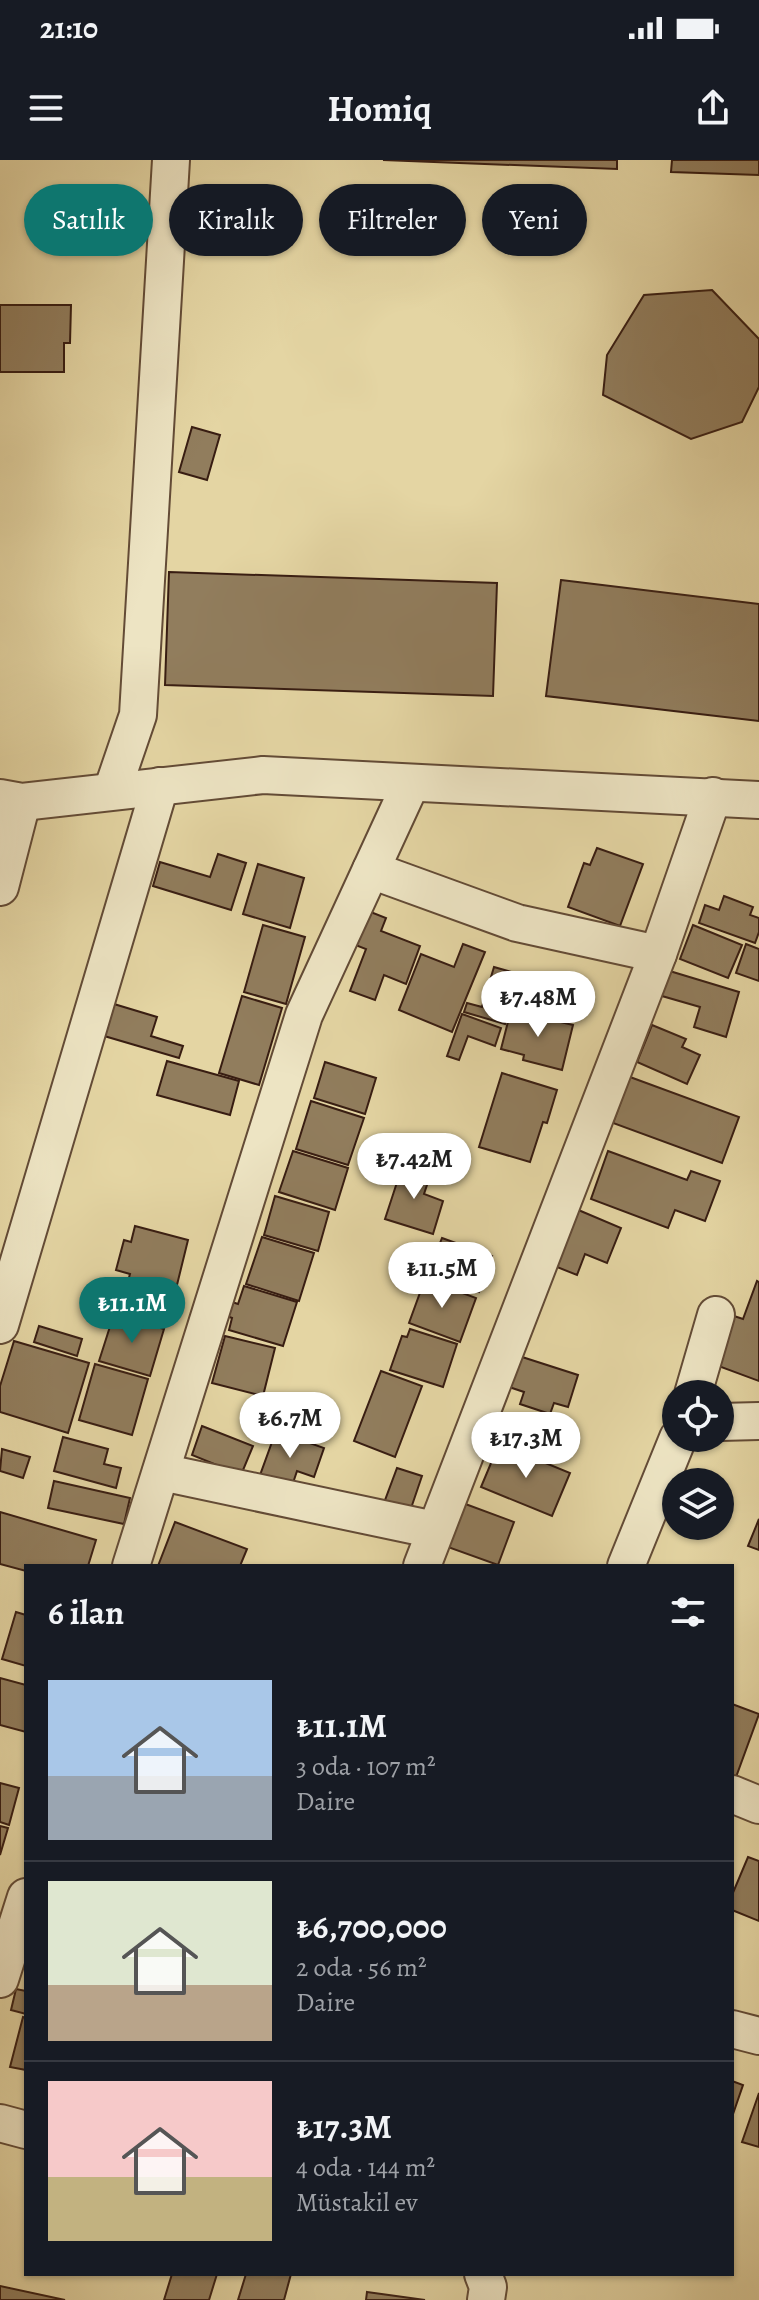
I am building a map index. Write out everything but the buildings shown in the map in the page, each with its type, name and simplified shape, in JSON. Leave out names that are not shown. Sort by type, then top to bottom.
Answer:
[{"type":"street","points":[[112,791],[138,715],[171,160]]},
{"type":"street","points":[[0,887],[11,800],[263,775],[759,800]]},
{"type":"street","points":[[132,1564],[304,1015],[411,783]]},
{"type":"street","points":[[0,1325],[8,1266],[160,786]]},
{"type":"street","points":[[423,1564],[658,954],[713,796]]},
{"type":"street","points":[[371,870],[517,923],[658,954]]},
{"type":"street","points":[[697,1380],[716,1315]]},
{"type":"street","points":[[734,1422],[759,1421]]},
{"type":"street","points":[[627,1564],[672,1452]]},
{"type":"street","points":[[161,1472],[435,1530]]},
{"type":"street","points":[[734,1795],[759,1805]]},
{"type":"street","points":[[0,1979],[24,1903]]},
{"type":"street","points":[[734,2030],[759,2036]]},
{"type":"street","points":[[484,2276],[488,2287],[486,2300]]}]
